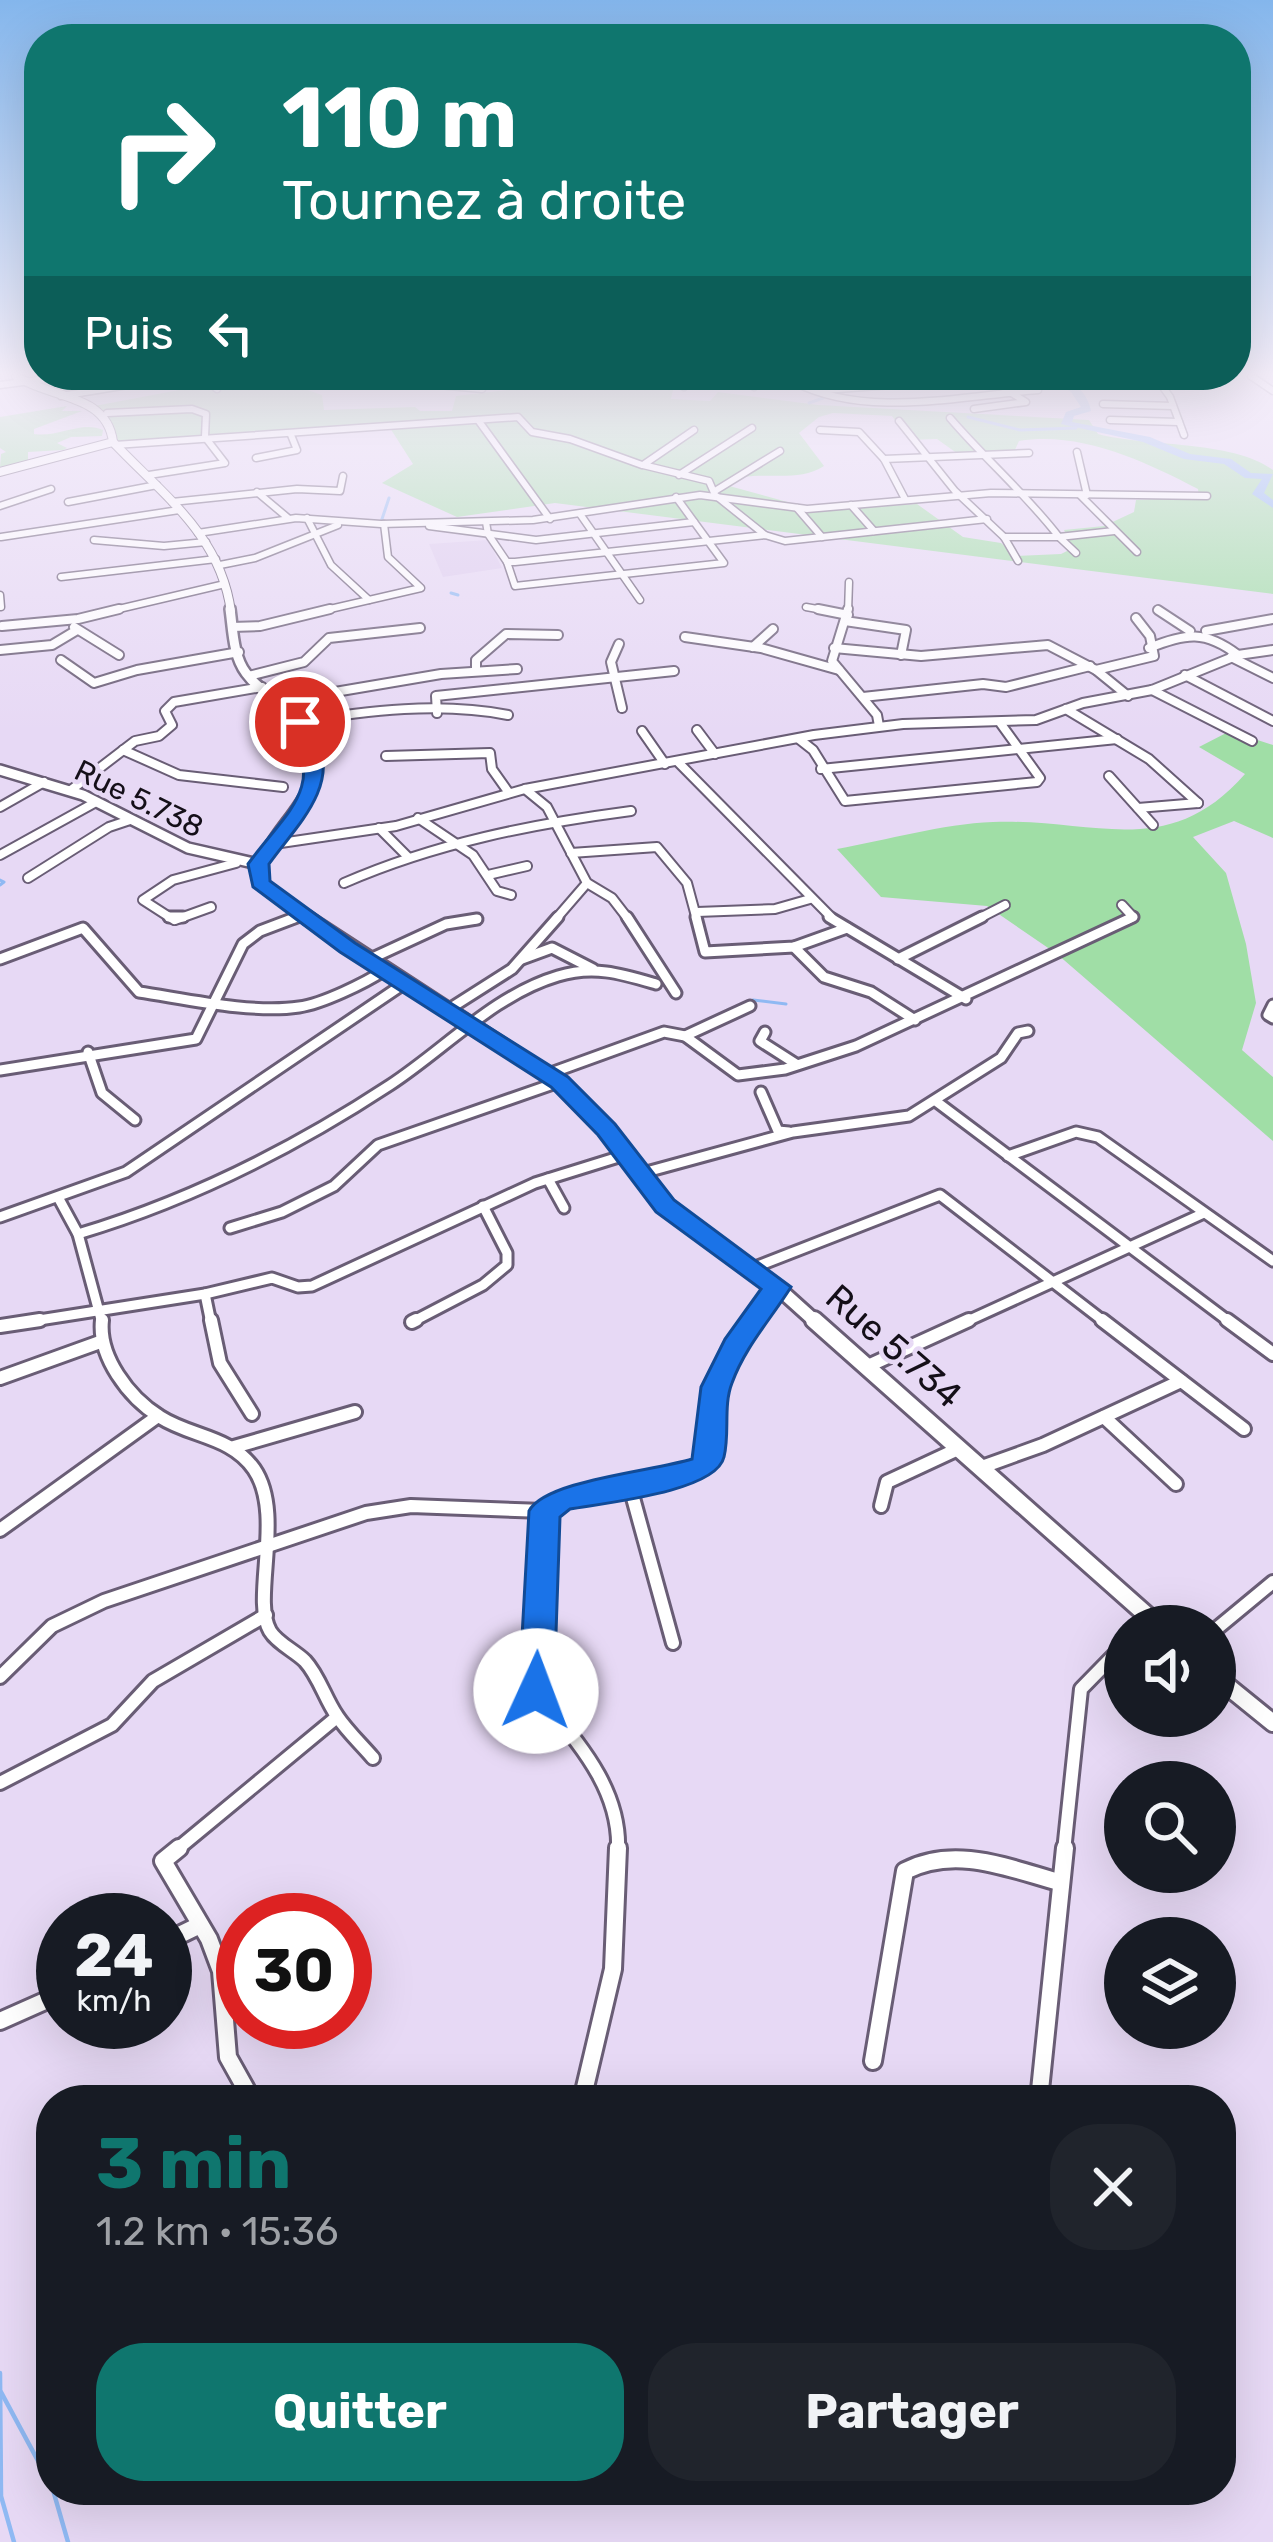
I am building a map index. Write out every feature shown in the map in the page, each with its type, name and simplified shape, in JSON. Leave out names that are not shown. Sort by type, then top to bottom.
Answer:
[{"type":"street","points":[[1,495],[14,500]]},
{"type":"street","points":[[0,506],[32,495]]},
{"type":"street","points":[[68,502],[96,495]]},
{"type":"street","points":[[166,495],[218,562],[249,676],[300,722],[314,752],[316,777],[309,795],[258,864]]},
{"type":"street","points":[[0,537],[242,495]]},
{"type":"street","points":[[260,495],[288,518]]},
{"type":"street","points":[[532,495],[550,519]]},
{"type":"street","points":[[430,527],[550,519],[699,495]]},
{"type":"street","points":[[717,495],[765,535],[785,541],[987,519]]},
{"type":"street","points":[[724,495],[797,508],[973,495]]},
{"type":"street","points":[[903,495],[905,499]]},
{"type":"street","points":[[963,495],[1004,537],[1018,561]]},
{"type":"street","points":[[1022,495],[1076,553]]},
{"type":"street","points":[[1072,495],[1208,496]]},
{"type":"street","points":[[1084,495],[1137,553]]},
{"type":"street","points":[[486,522],[514,586],[724,563],[676,497]]},
{"type":"street","points":[[851,505],[874,531]]},
{"type":"street","points":[[797,508],[822,537]]},
{"type":"street","points":[[580,514],[640,600]]},
{"type":"street","points":[[94,540],[164,546],[288,518],[536,539],[694,522]]},
{"type":"street","points":[[308,518],[332,565],[370,600]]},
{"type":"street","points":[[61,577],[255,557],[346,521]]},
{"type":"street","points":[[232,626],[260,626],[421,588],[388,557],[384,524]]},
{"type":"street","points":[[1004,537],[1114,531]]},
{"type":"street","points":[[507,562],[765,535]]},
{"type":"street","points":[[849,582],[846,618],[832,657],[879,726]]},
{"type":"street","points":[[2,626],[68,620],[225,584]]},
{"type":"street","points":[[0,596],[1,607]]},
{"type":"street","points":[[806,607],[906,630],[901,656]]},
{"type":"street","points":[[1158,610],[1190,631]]},
{"type":"street","points":[[863,697],[983,684],[1006,687],[1152,658],[1150,636],[1136,618]]},
{"type":"street","points":[[68,620],[119,655]]},
{"type":"street","points":[[1150,648],[1190,631],[1273,620]]},
{"type":"street","points":[[249,676],[312,658],[329,638],[420,628]]},
{"type":"street","points":[[753,647],[773,629]]},
{"type":"street","points":[[0,650],[69,640],[77,630]]},
{"type":"street","points":[[1203,632],[1273,678]]},
{"type":"street","points":[[476,670],[476,660],[506,634],[558,635]]},
{"type":"street","points":[[685,637],[753,647],[839,670]]},
{"type":"street","points":[[619,644],[609,662],[610,676],[623,696],[622,708]]},
{"type":"street","points":[[834,648],[901,656],[1048,645],[1093,668],[1128,696]]},
{"type":"street","points":[[274,844],[380,828],[526,789],[799,739],[879,726],[1036,720],[1152,690],[1234,656],[1273,650]]},
{"type":"street","points":[[61,660],[94,683],[137,670],[239,652]]},
{"type":"street","points":[[282,701],[441,674],[517,669]]},
{"type":"street","points":[[437,713],[436,696],[674,671]]},
{"type":"street","points":[[1185,675],[1273,721]]},
{"type":"street","points":[[71,790],[123,750],[172,725],[165,711],[174,702],[262,687]]},
{"type":"street","points":[[1152,690],[1252,741]]},
{"type":"street","points":[[1066,709],[1149,759],[1198,803],[1138,808]]},
{"type":"street","points":[[300,722],[362,711],[483,710],[508,715]]},
{"type":"street","points":[[799,739],[813,750],[844,801],[1037,782],[1040,778],[1001,724]]},
{"type":"street","points":[[697,730],[715,754]]},
{"type":"street","points":[[642,731],[665,764]]},
{"type":"street","points":[[821,769],[1117,739]]},
{"type":"street","points":[[123,750],[141,764],[204,780],[283,787]]},
{"type":"street","points":[[386,756],[490,753],[492,769],[509,793]]},
{"type":"street","points":[[678,761],[810,899],[847,928],[965,999]]},
{"type":"street","name":"Rue 5.738","points":[[0,770],[71,790],[193,854],[258,864]]},
{"type":"street","points":[[1109,776],[1153,825]]},
{"type":"street","points":[[0,807],[44,782]]},
{"type":"street","points":[[526,789],[554,821],[587,883]]},
{"type":"street","points":[[0,855],[96,802]]},
{"type":"street","points":[[344,883],[407,856],[554,821],[631,811]]},
{"type":"street","points":[[418,818],[460,846],[497,891],[511,896]]},
{"type":"street","points":[[28,878],[109,827],[130,820]]},
{"type":"street","points":[[380,828],[407,856]]},
{"type":"street","points":[[571,853],[657,847],[678,868],[697,912],[705,952],[794,946],[847,928]]},
{"type":"street","points":[[211,908],[174,920],[142,900],[173,880],[236,863]]},
{"type":"street","name":"Rue 5.734","points":[[258,864],[260,883],[302,914],[554,1078],[674,1214],[777,1287],[1131,1605]]},
{"type":"street","points":[[488,875],[527,866]]},
{"type":"street","points":[[446,1011],[519,960],[587,883]]},
{"type":"street","points":[[587,883],[613,897],[676,994]]},
{"type":"street","points":[[697,912],[775,909],[810,899]]},
{"type":"street","points":[[898,959],[1006,905]]},
{"type":"street","points":[[230,1228],[282,1212],[334,1186],[377,1145],[664,1032],[685,1036],[738,1076],[796,1064],[965,999],[1133,917],[1122,905]]},
{"type":"street","points":[[0,1070],[88,1052],[188,1043],[202,1034],[243,944],[302,914]]},
{"type":"street","points":[[368,960],[446,925],[477,919]]},
{"type":"street","points":[[0,959],[83,928],[139,992],[212,1004],[301,1007],[356,989],[385,970]]},
{"type":"street","points":[[794,946],[824,977],[872,992],[915,1020]]},
{"type":"street","points":[[519,960],[551,948],[595,970],[656,984]]},
{"type":"street","points":[[77,1234],[132,1220],[220,1179],[385,1088],[515,994],[595,970]]},
{"type":"street","points":[[0,1217],[126,1172],[405,983]]},
{"type":"street","points":[[1273,1005],[1268,1015],[1273,1018]]},
{"type":"street","points":[[685,1036],[750,1006]]},
{"type":"street","points":[[639,1174],[793,1132],[909,1116],[1001,1058],[1018,1033],[1028,1030]]},
{"type":"street","points":[[765,1033],[760,1041],[796,1064]]},
{"type":"street","points":[[88,1052],[98,1089],[109,1105],[134,1120]]},
{"type":"street","points":[[761,1092],[778,1131],[793,1132]]},
{"type":"street","points":[[937,1102],[1273,1354]]},
{"type":"street","points":[[1008,1156],[1076,1132],[1098,1137],[1273,1261]]},
{"type":"street","points":[[0,1326],[205,1294],[272,1278],[298,1287],[312,1286],[548,1179],[625,1155]]},
{"type":"street","points":[[548,1179],[564,1208]]},
{"type":"street","points":[[750,1269],[940,1196],[1244,1429]]},
{"type":"street","points":[[59,1199],[77,1234],[101,1309],[100,1342],[106,1360],[158,1417],[233,1448],[261,1480],[268,1544],[266,1615],[277,1640],[308,1664],[337,1717],[373,1758]]},
{"type":"street","points":[[412,1322],[483,1285],[507,1265],[509,1259],[483,1207]]},
{"type":"street","points":[[868,1366],[1204,1213]]},
{"type":"street","points":[[0,1677],[38,1638],[73,1615],[366,1513],[411,1506],[544,1511],[562,1498],[692,1474],[709,1460],[715,1387],[735,1347],[777,1287]]},
{"type":"street","points":[[205,1294],[220,1363],[252,1414]]},
{"type":"street","points":[[0,1378],[100,1342]]},
{"type":"street","points":[[982,1468],[1181,1381]]},
{"type":"street","points":[[233,1448],[355,1412]]},
{"type":"street","points":[[0,1530],[158,1417]]},
{"type":"street","points":[[1104,1417],[1176,1484]]},
{"type":"street","points":[[880,1507],[887,1482],[960,1448]]},
{"type":"street","points":[[630,1487],[673,1643]]},
{"type":"street","points":[[544,1511],[536,1691],[599,1772],[613,1804],[619,1836],[613,1970],[586,2085]]},
{"type":"street","points":[[1236,1613],[1273,1582]]},
{"type":"street","points":[[0,1784],[112,1725],[153,1681],[266,1615]]},
{"type":"street","points":[[1040,2085],[1081,1689],[1104,1665]]},
{"type":"street","points":[[1236,1693],[1273,1723]]},
{"type":"street","points":[[244,2085],[228,2057],[221,1971],[163,1861],[337,1717]]},
{"type":"street","points":[[873,2061],[904,1871],[922,1858],[947,1856],[1059,1882]]},
{"type":"street","points":[[192,1928],[200,1924]]},
{"type":"street","points":[[0,2021],[36,2005]]},
{"type":"shaded area","points":[[488,540],[502,568],[443,577],[429,544]]},
{"type":"green space","points":[[408,495],[761,495],[820,511],[917,504],[963,537],[1001,543],[1016,556],[1061,554],[1073,548],[1064,530],[1104,526],[1134,512],[1136,500],[1273,495],[1273,594],[555,503],[457,517]]},
{"type":"green space","points":[[1230,731],[1273,745],[1273,838],[1234,821],[1193,837],[1226,873],[1246,944],[1256,1003],[1242,1050],[1273,1077],[1273,1141],[1057,954],[987,906],[881,897],[837,849],[974,823],[1128,830],[1158,827],[1187,818],[1216,801],[1245,774],[1199,747]]},
{"type":"waterway","points":[[1259,495],[1273,505]]},
{"type":"waterway","points":[[381,522],[389,498]]},
{"type":"waterway","points":[[451,593],[458,595]]},
{"type":"waterway","points":[[0,880],[4,882],[0,885]]},
{"type":"waterway","points":[[753,1000],[786,1004]]},
{"type":"waterway","points":[[0,2373],[1,2496],[14,2542]]},
{"type":"waterway","points":[[1,2392],[36,2457]]},
{"type":"waterway","points":[[57,2505],[68,2542]]},
{"type":"route","points":[[300,722],[314,752],[316,777],[309,795],[258,864],[260,883],[347,947],[560,1082],[607,1130],[665,1206],[777,1287],[735,1347],[715,1387],[709,1460],[702,1467],[656,1482],[562,1498],[544,1511],[536,1691]]}]
